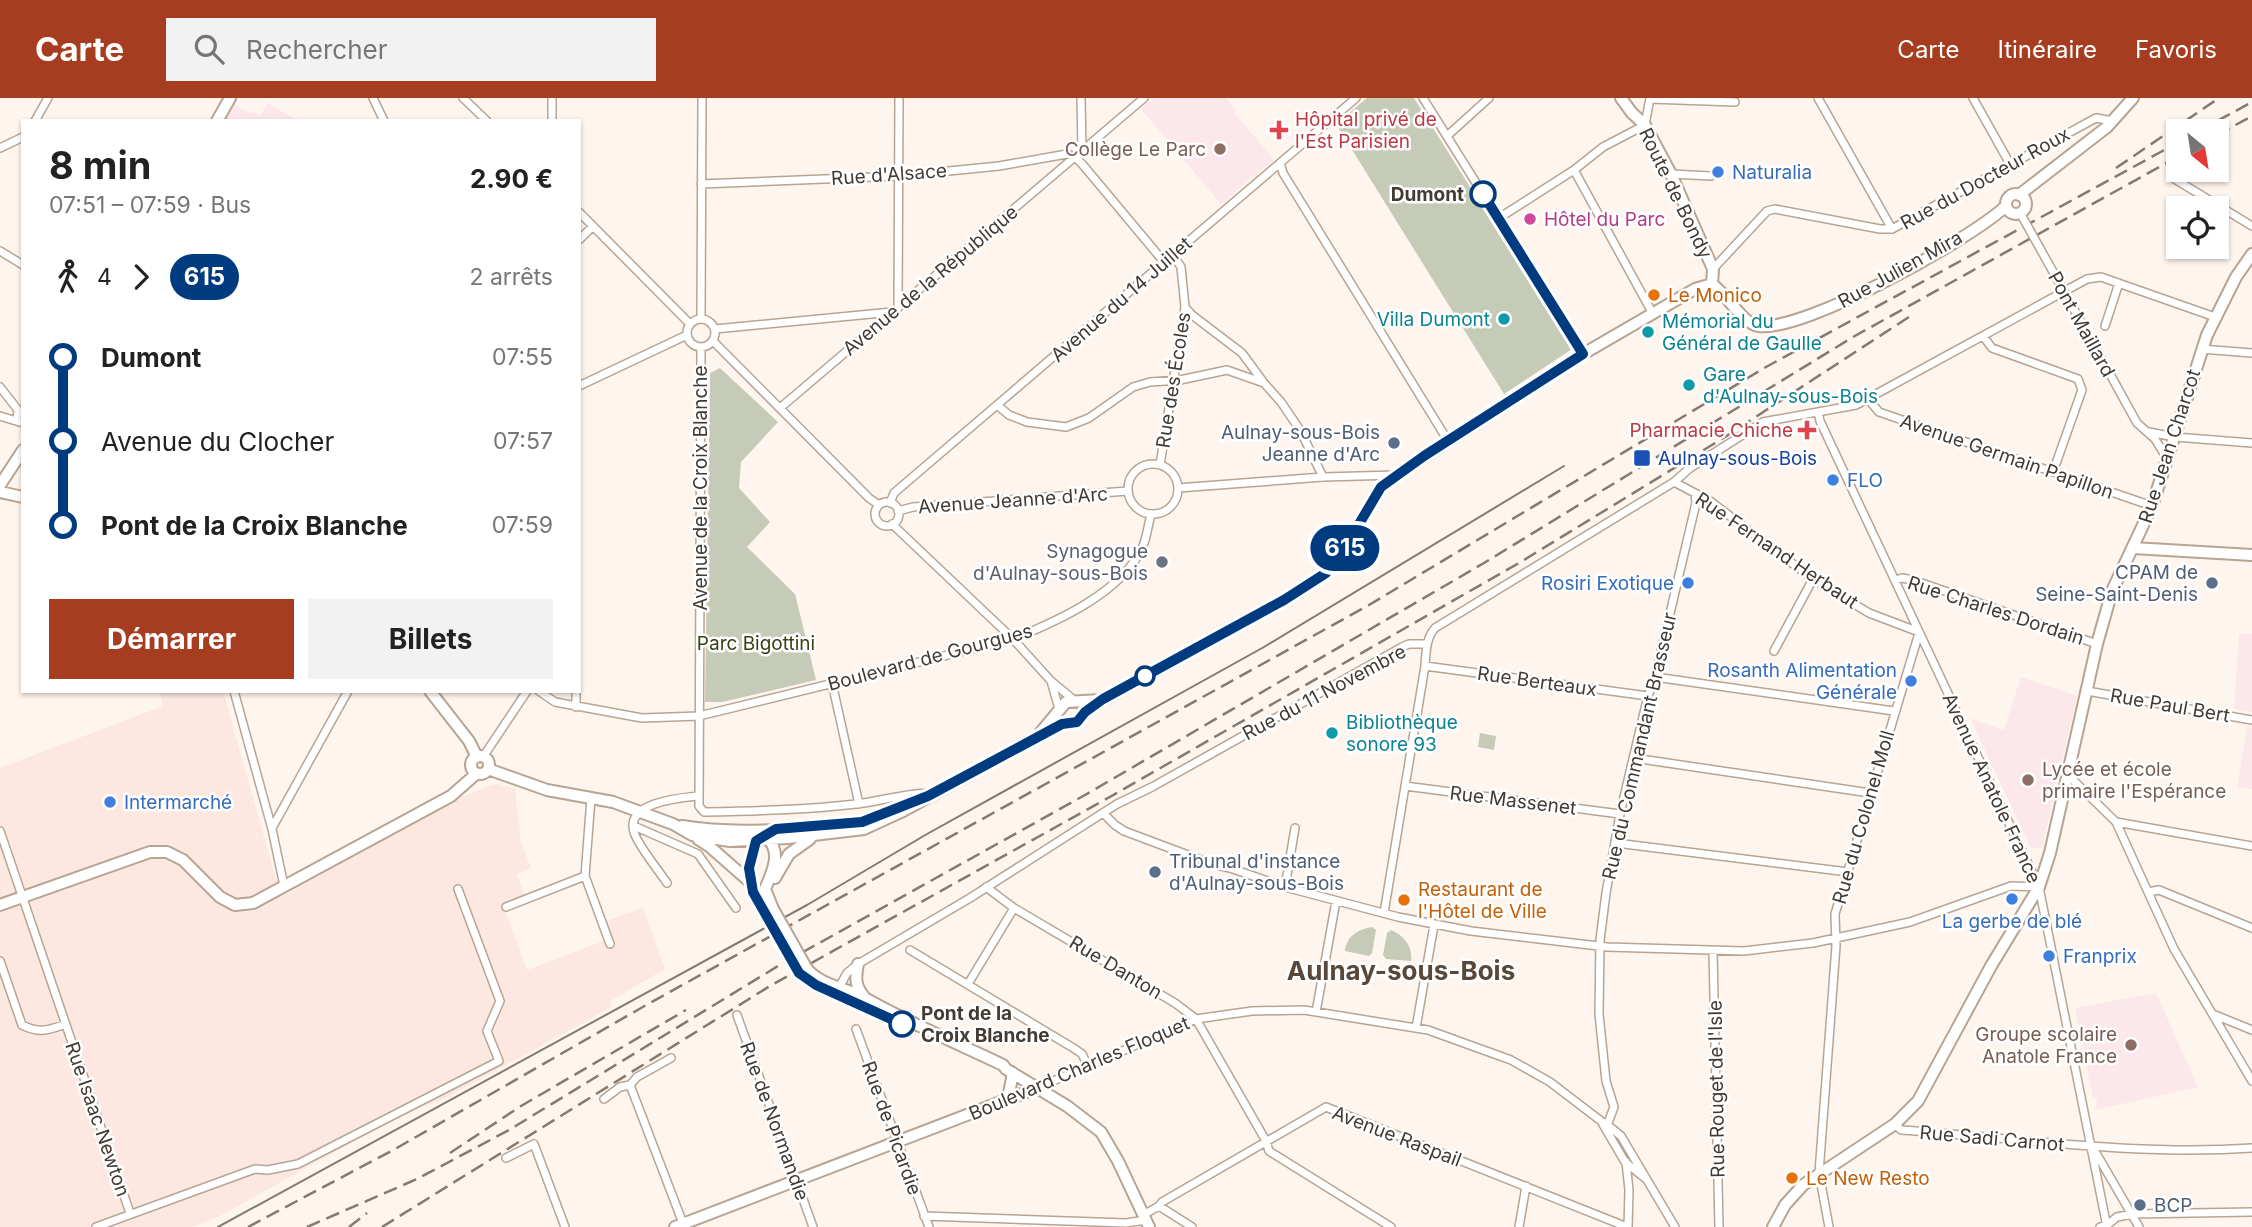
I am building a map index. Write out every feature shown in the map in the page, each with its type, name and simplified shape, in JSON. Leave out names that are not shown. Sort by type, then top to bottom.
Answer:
[{"type":"street","points":[[36,119],[48,98]]},
{"type":"street","points":[[217,119],[230,98]]},
{"type":"street","points":[[373,98],[383,119]]},
{"type":"street","points":[[463,98],[485,119]]},
{"type":"street","points":[[552,98],[552,119]]},
{"type":"street","points":[[701,318],[702,98]]},
{"type":"street","points":[[715,329],[895,310],[899,98]]},
{"type":"street","points":[[1081,98],[1078,154],[1164,262]]},
{"type":"street","name":"Avenue de la République","points":[[780,408],[1144,98]]},
{"type":"street","name":"Avenue du 14 Juillet","points":[[890,503],[894,493],[1356,98]]},
{"type":"street","points":[[1423,98],[1583,354]]},
{"type":"street","points":[[1447,135],[1489,98]]},
{"type":"street","name":"Route de Bondy","points":[[1621,98],[1645,125],[1671,174],[1713,269],[1712,284],[1722,290],[1748,322]]},
{"type":"street","points":[[1818,98],[1892,229]]},
{"type":"street","points":[[1973,98],[2010,164]]},
{"type":"street","points":[[2021,215],[2011,213],[2006,206],[2010,197],[2019,195],[2113,121],[2133,98]]},
{"type":"street","points":[[1499,218],[1574,170],[1603,147],[1645,125],[1650,99],[1735,102]]},
{"type":"street","name":"Rue du Docteur Roux","points":[[1713,269],[1767,211],[1774,209],[1892,229],[2096,118],[2113,121]]},
{"type":"street","points":[[0,148],[21,139]]},
{"type":"street","name":"Rue d'Alsace","points":[[701,184],[899,176],[999,166],[1078,154]]},
{"type":"street","points":[[1280,163],[1283,173],[1448,441]]},
{"type":"street","points":[[1574,170],[1653,314]]},
{"type":"street","points":[[1671,174],[1711,176]]},
{"type":"street","points":[[2180,182],[2252,226]]},
{"type":"street","name":"Pont Maillard","points":[[2019,195],[2026,204],[2021,215],[2137,423],[2158,442],[2168,461]]},
{"type":"street","name":"Rue Julien Mira","points":[[1748,322],[1756,326],[1771,326],[1840,304],[1878,286],[1956,240],[2006,206]]},
{"type":"street","points":[[581,214],[690,324]]},
{"type":"street","points":[[581,238],[593,226]]},
{"type":"street","points":[[0,251],[21,264]]},
{"type":"street","name":"Rue Jean Charcot","points":[[1773,1227],[1793,1194],[1819,1173],[1895,1124],[1918,1101],[1991,966],[2039,887],[2050,853],[2097,644],[2112,591],[2152,506],[2201,349],[2215,317],[2252,254]]},
{"type":"street","name":"Rue des Écoles","points":[[1160,465],[1185,307],[1181,267],[1173,255]]},
{"type":"street","name":"Rue du 11 Novembre","points":[[837,991],[847,972],[1103,813],[1402,647],[1409,644],[1427,644],[1435,628],[1674,482],[1690,467],[1763,422],[1850,407],[2087,279],[2098,276],[2215,317]]},
{"type":"street","points":[[2105,326],[2119,283]]},
{"type":"street","points":[[692,835],[730,841],[762,837],[816,836],[864,829],[901,812],[1035,738],[1059,715],[1065,703],[1080,704],[1103,699],[1284,600],[1326,573],[1343,551],[1381,487],[1397,475],[1583,354],[1695,289],[1712,284]]},
{"type":"street","points":[[1185,307],[1242,353],[1300,430],[1323,477]]},
{"type":"street","points":[[701,318],[710,321],[715,329],[713,341],[701,347],[692,343],[687,335],[690,324],[701,318]]},
{"type":"street","points":[[581,385],[687,335]]},
{"type":"street","points":[[1983,336],[1992,348],[2078,379],[2082,390],[2053,472]]},
{"type":"street","points":[[713,341],[869,498],[879,505],[890,503],[898,511],[898,519],[885,526],[876,519],[875,512],[879,505]]},
{"type":"street","name":"Avenue de la Croix Blanche","points":[[698,796],[701,347]]},
{"type":"street","points":[[2201,349],[2252,352]]},
{"type":"street","points":[[997,405],[1009,415],[1027,422],[1066,426],[1088,418],[1133,387],[1150,382],[1227,370],[1264,383]]},
{"type":"street","points":[[0,387],[18,410],[20,421],[0,416]]},
{"type":"street","name":"Avenue Germain Papillon","points":[[1868,399],[1879,412],[2152,506]]},
{"type":"street","name":"Avenue Anatole France","points":[[1818,412],[2039,887],[2092,1146],[2105,1226]]},
{"type":"street","points":[[2146,432],[2252,443]]},
{"type":"street","points":[[0,485],[21,453]]},
{"type":"street","points":[[1152,464],[1160,465],[1173,474],[1178,488],[1173,505],[1159,514],[1138,509],[1133,505],[1128,491],[1129,483],[1137,470],[1152,464]]},
{"type":"street","points":[[1178,488],[1323,477],[1397,475]]},
{"type":"street","name":"Rue Fernand Herbaut","points":[[1674,482],[1710,501],[1813,579],[1870,612],[1919,632]]},
{"type":"street","name":"Avenue Jeanne d'Arc","points":[[898,511],[913,507],[1128,491]]},
{"type":"street","points":[[0,492],[21,497]]},
{"type":"street","name":"Rue du Commandant Brasseur","points":[[1605,1122],[1614,1107],[1606,1082],[1599,1014],[1599,947],[1606,893],[1620,814],[1648,696],[1656,677],[1696,503],[1695,494]]},
{"type":"street","name":"Boulevard de Gourgues","points":[[542,693],[555,702],[642,718],[699,716],[1013,639],[1038,629],[1112,586],[1129,569],[1143,546],[1151,514]]},
{"type":"street","points":[[892,524],[1013,639],[1051,681],[1080,704]]},
{"type":"street","points":[[2133,548],[2252,555]]},
{"type":"street","points":[[1774,651],[1813,579]]},
{"type":"street","name":"Rue Charles Dordain","points":[[1895,580],[1913,580],[2097,644]]},
{"type":"street","name":"Rue du Colonel Moll","points":[[1829,1227],[1819,1173],[1836,940],[1835,914],[1919,632]]},
{"type":"street","points":[[1384,913],[1426,666],[1427,644]]},
{"type":"street","name":"Rue Berteaux","points":[[1426,666],[1648,696]]},
{"type":"street","points":[[1656,677],[1894,711]]},
{"type":"street","points":[[1051,681],[1059,715]]},
{"type":"street","points":[[832,683],[859,804]]},
{"type":"street","name":"Rue Paul Bert","points":[[2087,691],[2252,720]]},
{"type":"street","points":[[235,693],[272,829],[284,886]]},
{"type":"street","points":[[272,829],[347,693]]},
{"type":"street","points":[[432,693],[480,757],[487,761],[488,769]]},
{"type":"street","points":[[476,774],[471,765],[480,757],[526,693]]},
{"type":"street","points":[[576,693],[576,707]]},
{"type":"street","points":[[1059,715],[1077,722],[1080,704]]},
{"type":"street","points":[[1634,758],[1870,793]]},
{"type":"street","points":[[0,905],[150,852],[167,852],[183,860],[220,897],[235,905],[253,903],[451,796],[476,774],[484,773],[488,769]]},
{"type":"street","points":[[488,769],[547,790],[613,803],[673,824],[762,837],[776,855],[774,869],[765,889],[769,913]]},
{"type":"street","points":[[2068,775],[2116,822],[2174,949],[2252,1081]]},
{"type":"street","name":"Rue Massenet","points":[[1405,786],[1620,814]]},
{"type":"street","points":[[667,883],[634,832],[634,826],[639,812],[670,800],[698,796],[699,806],[704,812],[859,804],[910,793],[930,794]]},
{"type":"street","points":[[750,882],[749,863],[762,837],[776,829],[862,822],[930,794]]},
{"type":"street","points":[[591,798],[585,876],[610,944]]},
{"type":"street","points":[[1103,813],[1124,831],[1212,864],[1336,901],[1434,925],[1599,947],[1744,951],[1836,940],[1910,922],[2011,886],[2039,887]]},
{"type":"street","points":[[2116,822],[2252,846]]},
{"type":"street","points":[[673,824],[709,846],[750,882],[811,983],[864,998],[1003,1065],[1010,1071]]},
{"type":"street","points":[[634,826],[698,854],[736,908]]},
{"type":"street","points":[[1285,887],[1295,828]]},
{"type":"street","name":"Rue Isaac Newton","points":[[0,831],[130,1213]]},
{"type":"street","points":[[766,897],[789,854],[816,836]]},
{"type":"street","points":[[1616,843],[1848,872]]},
{"type":"street","points":[[506,908],[585,876]]},
{"type":"street","name":"Rue Danton","points":[[986,887],[1014,908],[1175,1003],[1196,1019],[1266,1141],[1269,1151],[1391,1227]]},
{"type":"street","points":[[96,1227],[256,1169],[268,1170],[299,1164],[499,1061],[487,1031],[499,1001],[458,889]]},
{"type":"street","points":[[2148,892],[2159,890],[2252,928]]},
{"type":"street","points":[[1316,1012],[1336,901]]},
{"type":"street","points":[[968,984],[1014,908]]},
{"type":"street","points":[[1416,1028],[1434,925]]},
{"type":"street","points":[[910,950],[1082,1054],[1088,1066]]},
{"type":"street","name":"Rue Rouget de l'Isle","points":[[1713,951],[1719,1227]]},
{"type":"street","name":"Rue Isaac Newton","points":[[0,961],[22,1025],[34,1031],[46,1031],[66,1024]]},
{"type":"street","points":[[859,964],[855,978],[856,988],[864,998]]},
{"type":"street","points":[[837,991],[1010,1071],[1091,1122],[1101,1132],[1118,1160],[1146,1221],[1126,1223],[924,1216]]},
{"type":"street","name":"Boulevard Charles Floquet","points":[[680,1226],[1037,1088],[1196,1019],[1286,1009],[1416,1028],[1477,1046],[1511,1060],[1550,1082],[1621,1136],[1675,1227]]},
{"type":"street","name":"Rue de Normandie","points":[[737,1015],[813,1227]]},
{"type":"street","points":[[2214,1015],[2252,1030]]},
{"type":"street","name":"Rue de Picardie","points":[[856,1029],[929,1227]]},
{"type":"street","points":[[604,1098],[620,1087],[630,1085],[637,1077],[671,1058]]},
{"type":"street","points":[[1004,1101],[1009,1093],[1010,1071]]},
{"type":"street","points":[[630,1085],[680,1226]]},
{"type":"street","name":"Avenue Raspail","points":[[1146,1221],[1162,1202],[1326,1107],[1627,1227]]},
{"type":"street","name":"Boulevard Charles Floquet","points":[[1605,1122],[1625,1162],[1645,1178]]},
{"type":"street","name":"Rue Sadi Carnot","points":[[1895,1124],[1901,1130],[2092,1146],[2214,1150],[2252,1148]]},
{"type":"street","points":[[506,1158],[534,1144],[565,1227]]},
{"type":"street","points":[[2092,1146],[2139,1227]]},
{"type":"street","points":[[1625,1162],[1629,1184],[1627,1227]]},
{"type":"street","points":[[1629,1184],[1635,1177],[1645,1178]]},
{"type":"street","points":[[1519,1227],[1526,1186]]},
{"type":"street","points":[[1159,1206],[1192,1227]]},
{"type":"street","points":[[2105,1226],[2117,1217],[2132,1214],[2252,1212]]},
{"type":"shaded area","name":"Collège Le Parc","points":[[1154,98],[1226,98],[1236,110],[1234,113],[1274,159],[1221,204],[1141,109]]},
{"type":"shaded area","points":[[233,103],[251,114],[253,111],[260,116],[268,103],[295,119],[224,119]]},
{"type":"shaded area","points":[[2239,634],[2252,634],[2252,712],[2234,709]]},
{"type":"shaded area","name":"Lycée et école primaire l'Espérance","points":[[2021,677],[2077,696],[2042,847],[2031,848],[1970,718],[2004,730]]},
{"type":"shaded area","points":[[160,693],[224,693],[281,897],[452,802],[498,784],[515,789],[521,842],[531,868],[517,874],[525,896],[509,903],[505,902],[501,906],[527,970],[611,938],[606,921],[643,908],[665,969],[610,1001],[612,1007],[444,1099],[399,1116],[220,1216],[193,1227],[0,1227],[0,768],[163,706]]},
{"type":"shaded area","points":[[2247,726],[2252,727],[2252,789],[2237,787]]},
{"type":"shaded area","name":"Groupe scolaire Anatole France","points":[[2156,993],[2198,1087],[2095,1110],[2098,1099],[2093,1098],[2075,1008]]},
{"type":"green space","points":[[1367,98],[1414,98],[1572,349],[1504,394],[1336,124]]},
{"type":"green space","name":"Parc Bigottini","points":[[720,368],[778,422],[741,462],[739,488],[770,522],[747,547],[795,594],[816,680],[722,702],[705,702],[710,373]]},
{"type":"green space","points":[[1480,733],[1496,736],[1494,750],[1478,747]]},
{"type":"green space","points":[[1372,927],[1376,930],[1372,953],[1369,956],[1345,951],[1354,934]]},
{"type":"green space","points":[[1391,930],[1407,942],[1411,961],[1386,959],[1383,955],[1387,933]]},
{"type":"tram line","points":[[218,1227],[807,905],[927,834],[1264,647],[1564,466]]},
{"type":"railway","points":[[2116,168],[2219,98]]},
{"type":"railway","points":[[2221,119],[2252,102]]},
{"type":"railway","points":[[2230,128],[2252,116]]},
{"type":"railway","points":[[248,1227],[395,1149],[648,1004],[1369,605],[1766,367],[2166,149]]},
{"type":"railway","points":[[307,1227],[417,1179],[509,1130],[778,966],[1085,795],[1484,563],[1853,337],[2166,163]]},
{"type":"railway","points":[[382,1227],[770,986],[1108,798],[1519,563],[1725,437],[1912,315]]},
{"type":"railway","points":[[450,1153],[521,1106],[686,1010]]},
{"type":"railway","points":[[349,1227],[367,1213]]},
{"type":"bus line","name":"615","points":[[902,1024],[816,985],[799,973],[753,892],[749,863],[756,841],[776,829],[862,822],[928,796],[1062,724],[1077,722],[1085,712],[1103,699],[1321,577],[1330,570],[1343,551],[1381,487],[1424,456],[1583,354],[1483,194]]},
{"type":"place","name":"Hôpital privé de l'Est Parisien","points":[[1279,130]]},
{"type":"place","name":"Collège Le Parc","points":[[1220,149]]},
{"type":"place","name":"Naturalia","points":[[1718,172]]},
{"type":"place","name":"Dumont","points":[[1483,194]]},
{"type":"place","name":"Hôtel du Parc","points":[[1530,219]]},
{"type":"place","name":"Le Monico","points":[[1654,295]]},
{"type":"place","name":"Villa Dumont","points":[[1504,319]]},
{"type":"place","name":"Mémorial du Général de Gaulle","points":[[1648,332]]},
{"type":"place","name":"Gare d'Aulnay-sous-Bois","points":[[1689,385]]},
{"type":"place","name":"Pharmacie Chiche","points":[[1807,430]]},
{"type":"place","name":"Aulnay-sous-Bois Jeanne d'Arc","points":[[1394,443]]},
{"type":"place","name":"Aulnay-sous-Bois","points":[[1642,458]]},
{"type":"place","name":"FLO","points":[[1833,480]]},
{"type":"place","name":"Synagogue d'Aulnay-sous-Bois","points":[[1162,562]]},
{"type":"place","name":"Rosiri Exotique","points":[[1688,583]]},
{"type":"place","name":"CPAM de Seine-Saint-Denis","points":[[2212,583]]},
{"type":"place","name":"Rosanth Alimentation Générale","points":[[1911,681]]},
{"type":"place","name":"Bibliothèque sonore 93","points":[[1332,733]]},
{"type":"place","name":"Lycée et école primaire l'Espérance","points":[[2028,780]]},
{"type":"place","name":"Intermarché","points":[[110,802]]},
{"type":"place","name":"Tribunal d'instance d'Aulnay-sous-Bois","points":[[1155,872]]},
{"type":"place","name":"La gerbe de blé","points":[[2012,899]]},
{"type":"place","name":"Restaurant de l'Hôtel de Ville","points":[[1404,900]]},
{"type":"place","name":"Franprix","points":[[2049,956]]},
{"type":"place","name":"Pont de la Croix Blanche","points":[[902,1024]]},
{"type":"place","name":"Groupe scolaire Anatole France","points":[[2131,1045]]},
{"type":"place","name":"Le New Resto","points":[[1792,1178]]},
{"type":"place","name":"BCP","points":[[2140,1205]]},
{"type":"district","name":"Aulnay-sous-Bois","points":[[1401,971]]}]
